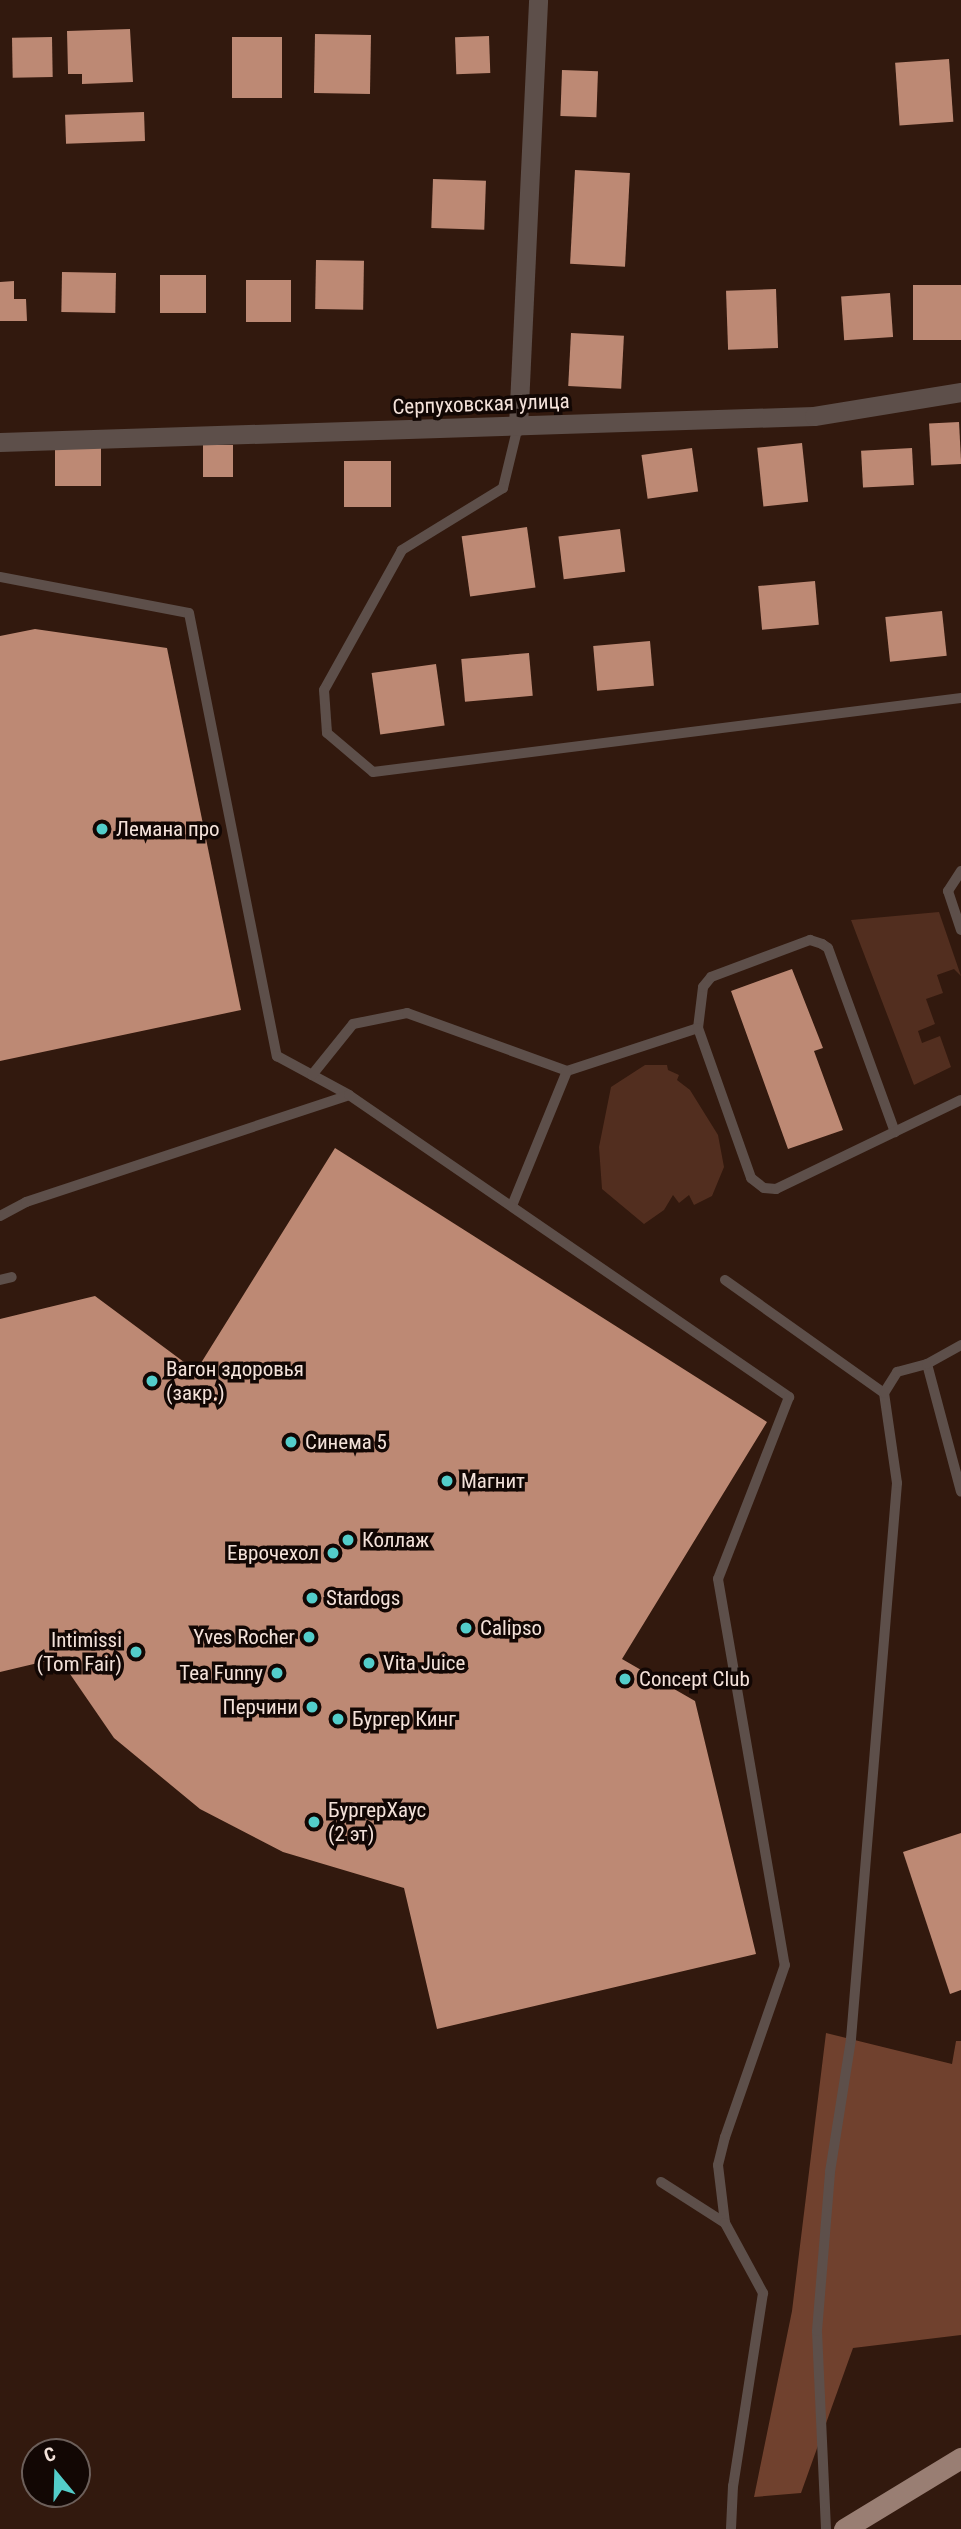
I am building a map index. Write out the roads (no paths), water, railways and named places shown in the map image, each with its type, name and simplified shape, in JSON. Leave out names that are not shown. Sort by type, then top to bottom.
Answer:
[{"type":"main road","points":[[844,2529],[961,2458]]},
{"type":"street","points":[[518,426],[538,0]]},
{"type":"street","name":"Серпуховская улица","points":[[0,442],[814,416],[961,392]]},
{"type":"lane","points":[[518,426],[503,488],[402,550],[324,690],[327,733],[373,772],[961,698]]},
{"type":"lane","points":[[0,577],[189,613],[277,1056],[349,1095],[789,1397],[718,1579],[785,1965],[718,2165],[725,2223],[763,2293],[733,2486],[731,2529]]},
{"type":"lane","points":[[961,871],[948,891],[961,929]]},
{"type":"lane","points":[[895,1132],[822,944],[810,940],[711,977],[704,987],[698,1028],[756,1184],[776,1189],[895,1132],[961,1100]]},
{"type":"lane","points":[[312,1075],[353,1024],[407,1013],[567,1072],[698,1028]]},
{"type":"lane","points":[[512,1206],[567,1072]]},
{"type":"lane","points":[[0,1216],[26,1202],[349,1095]]},
{"type":"lane","points":[[0,1280],[12,1278]]},
{"type":"lane","points":[[725,1280],[884,1392]]},
{"type":"lane","points":[[826,2529],[817,2331],[830,2172],[851,2039],[897,1483],[884,1392],[897,1372],[927,1364],[961,1345]]},
{"type":"lane","points":[[927,1364],[961,1492]]},
{"type":"lane","points":[[660,2182],[725,2223]]},
{"type":"place","name":"Лемана про","points":[[102,829]]},
{"type":"place","name":"Вагон здоровья (закр.)","points":[[152,1381]]},
{"type":"place","name":"Синема 5","points":[[291,1442]]},
{"type":"place","name":"Магнит","points":[[447,1481]]},
{"type":"place","name":"Коллаж","points":[[348,1540]]},
{"type":"place","name":"Еврочехол","points":[[333,1553]]},
{"type":"place","name":"Stardogs","points":[[312,1598]]},
{"type":"place","name":"Calipso","points":[[466,1628]]},
{"type":"place","name":"Yves Rocher","points":[[309,1637]]},
{"type":"place","name":"Intimissi (Tom Fair)","points":[[136,1652]]},
{"type":"place","name":"Vita Juice","points":[[369,1663]]},
{"type":"place","name":"Tea Funny","points":[[277,1673]]},
{"type":"place","name":"Concept Club","points":[[625,1679]]},
{"type":"place","name":"Перчини","points":[[312,1707]]},
{"type":"place","name":"Бургер Кинг","points":[[338,1719]]},
{"type":"place","name":"БургерХаус (2 эт)","points":[[314,1822]]}]
